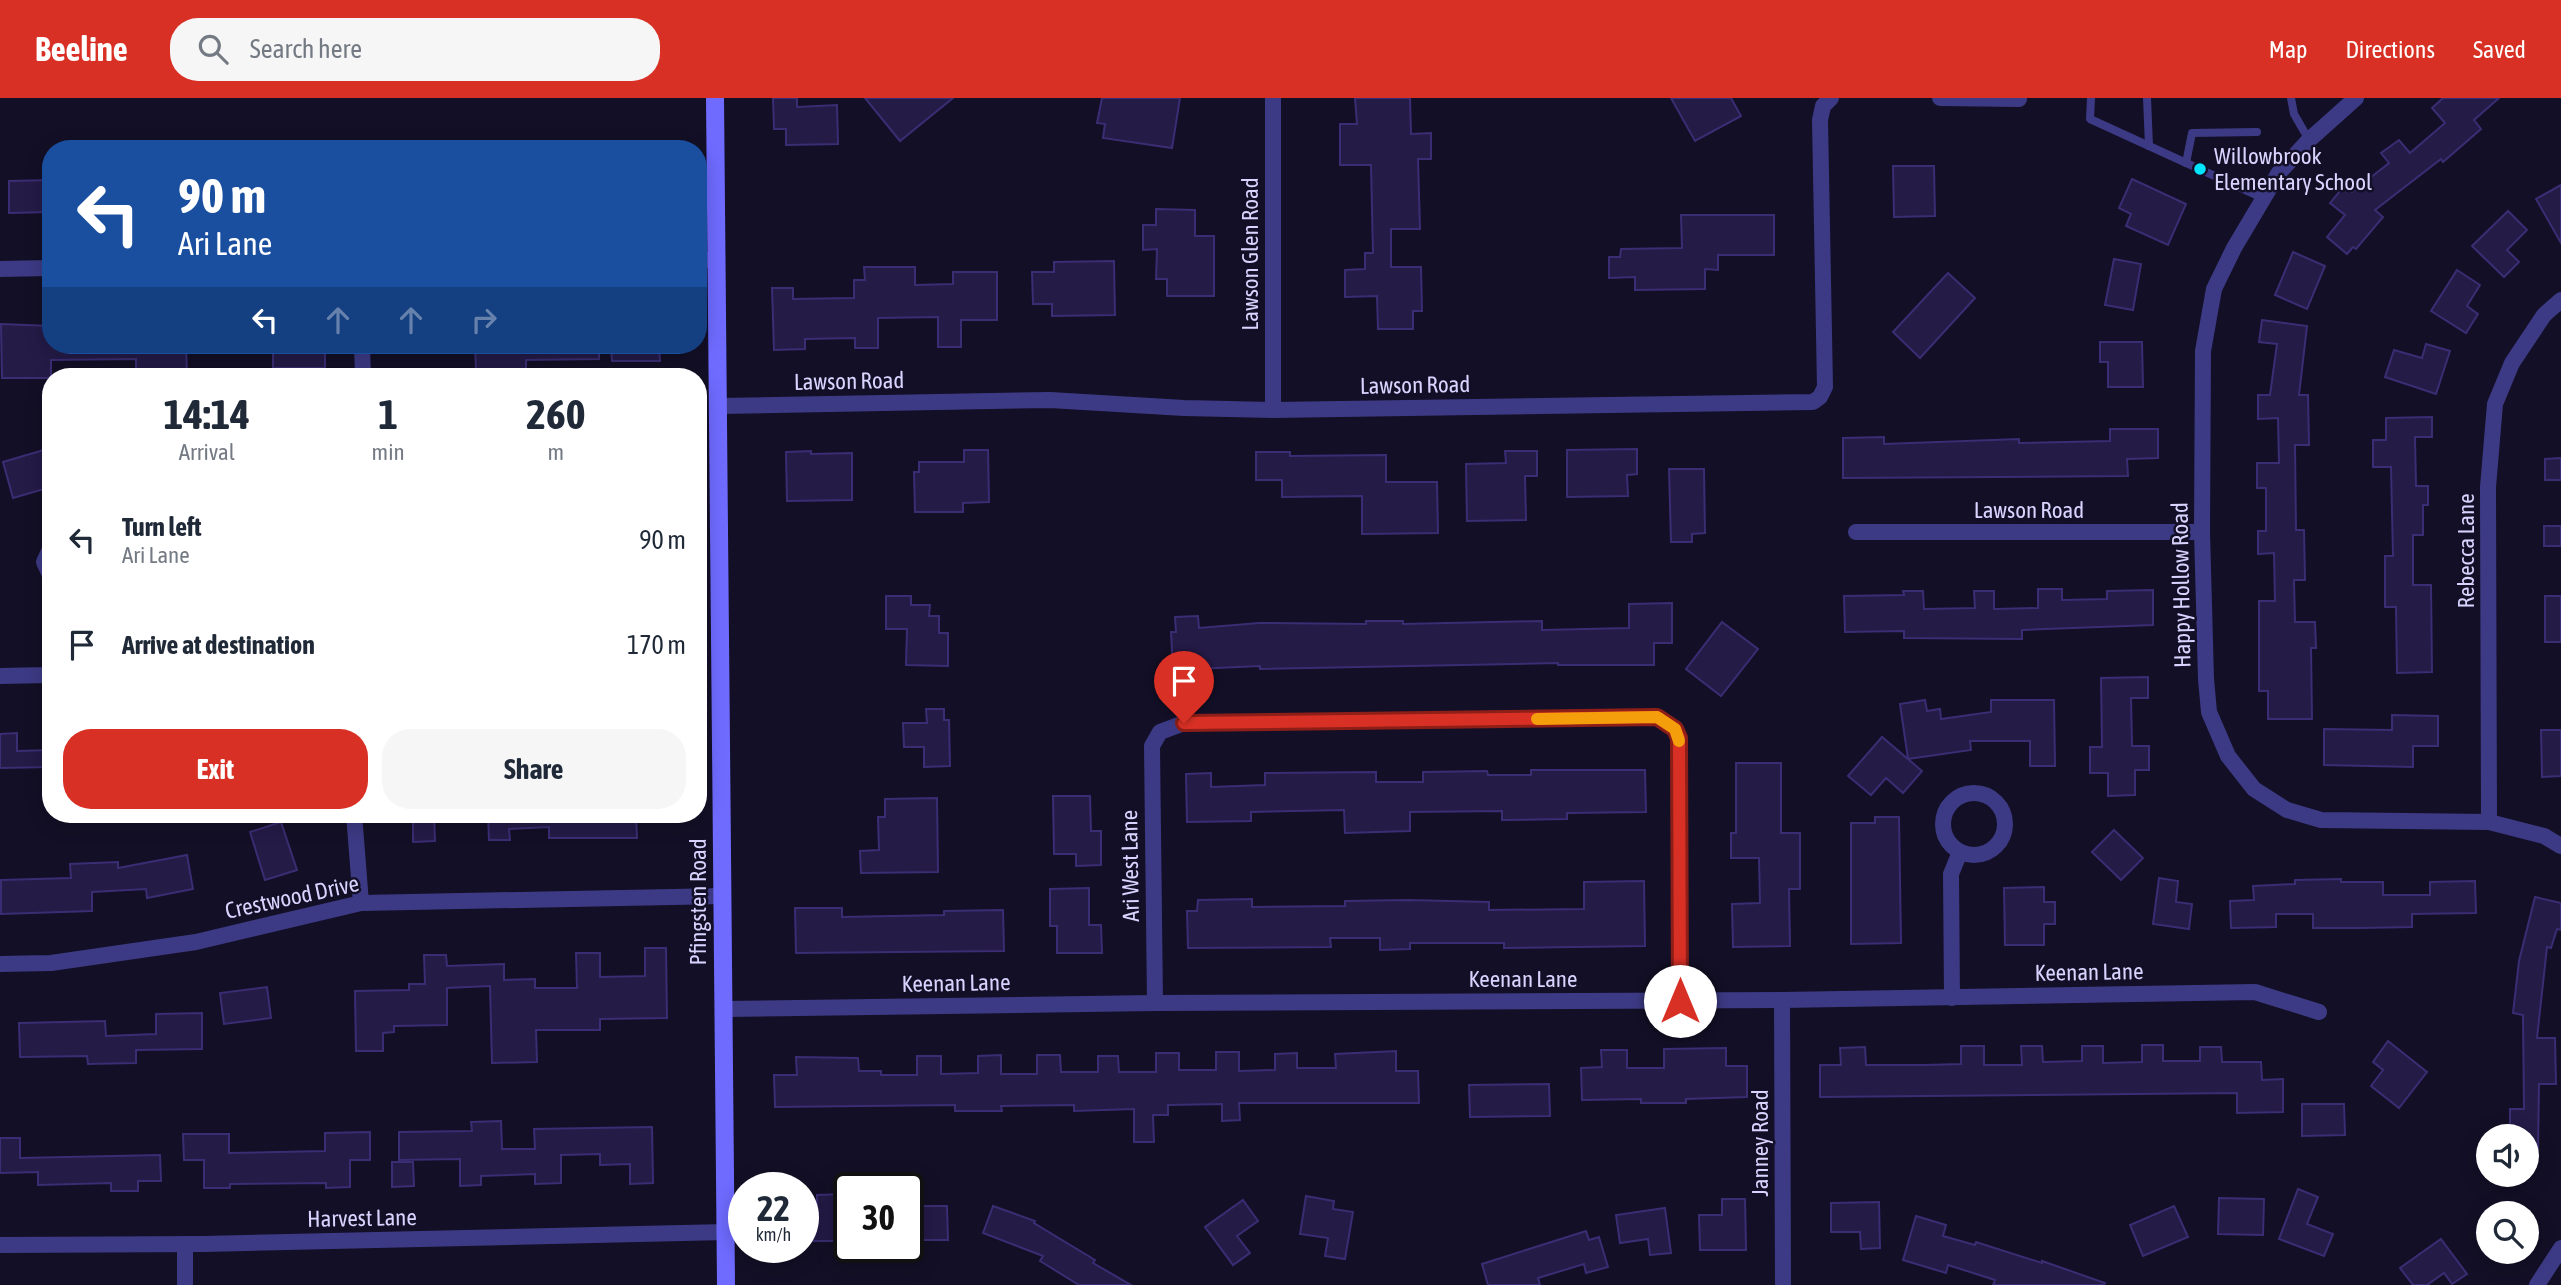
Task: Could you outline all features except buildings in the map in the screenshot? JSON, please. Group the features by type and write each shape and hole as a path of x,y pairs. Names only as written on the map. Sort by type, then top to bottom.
{"main road":[{"name":"Pfingsten Road","path":"715,98 726,1285"}],"street":[{"name":"Lawson Glen Road","path":"1273,98 1273,410"},
{"path":"1940,98 2019,99"},
{"name":"Happy Hollow Road","path":"2356,98 2309,140 2278,174 2234,248 2214,289 2203,351 2202,533 2209,712 2228,756 2254,789 2287,810 2321,820 2489,822 2544,836 2561,846"},
{"name":"Lawson Road","path":"718,406 1050,400 1273,410 1813,402 1820,397 1825,387 1820,120 1827,102"},
{"path":"707,260 717,260"},
{"path":"0,269 42,268"},
{"name":"Rebecca Lane","path":"2489,822 2488,488 2495,404 2512,363 2544,315 2561,300"},
{"name":"Lawson Road","path":"1856,532 2202,533"},
{"path":"0,676 42,675"},
{"name":"Ari West Lane","path":"1154,1003 1152,746 1160,732 1184,723 1657,717 1675,729 1679,738 1680,1001"},
{"path":"355,823 361,903"},
{"path":"1952,998 1951,874 1960,852"},
{"name":"Crestwood Drive","path":"0,964 51,963 195,943 361,903 723,896"},
{"name":"Keenan Lane","path":"724,1009 1154,1003 1782,1000 2255,992 2319,1012"},
{"name":"Janney Road","path":"1782,1000 1783,1285"},
{"name":"Harvest Lane","path":"0,1245 185,1244 726,1232"},
{"path":"185,1244 185,1285"},
{"path":"2537,1285 2561,1248"}],"lane":[{"path":"2091,98 2090,119 2265,199"},
{"path":"2147,98 2149,146"},
{"path":"2291,98 2294,114 2309,140"},
{"path":"2186,163 2192,133 2257,132"}],"slow traffic":[{"path":"1537,719 1657,717 1675,729 1679,741"}],"place":[{"name":"Willowbrook Elementary School","path":"2200,169"}],"route":[{"path":"1184,723 1657,717 1675,729 1679,738 1680,1001"}]}
